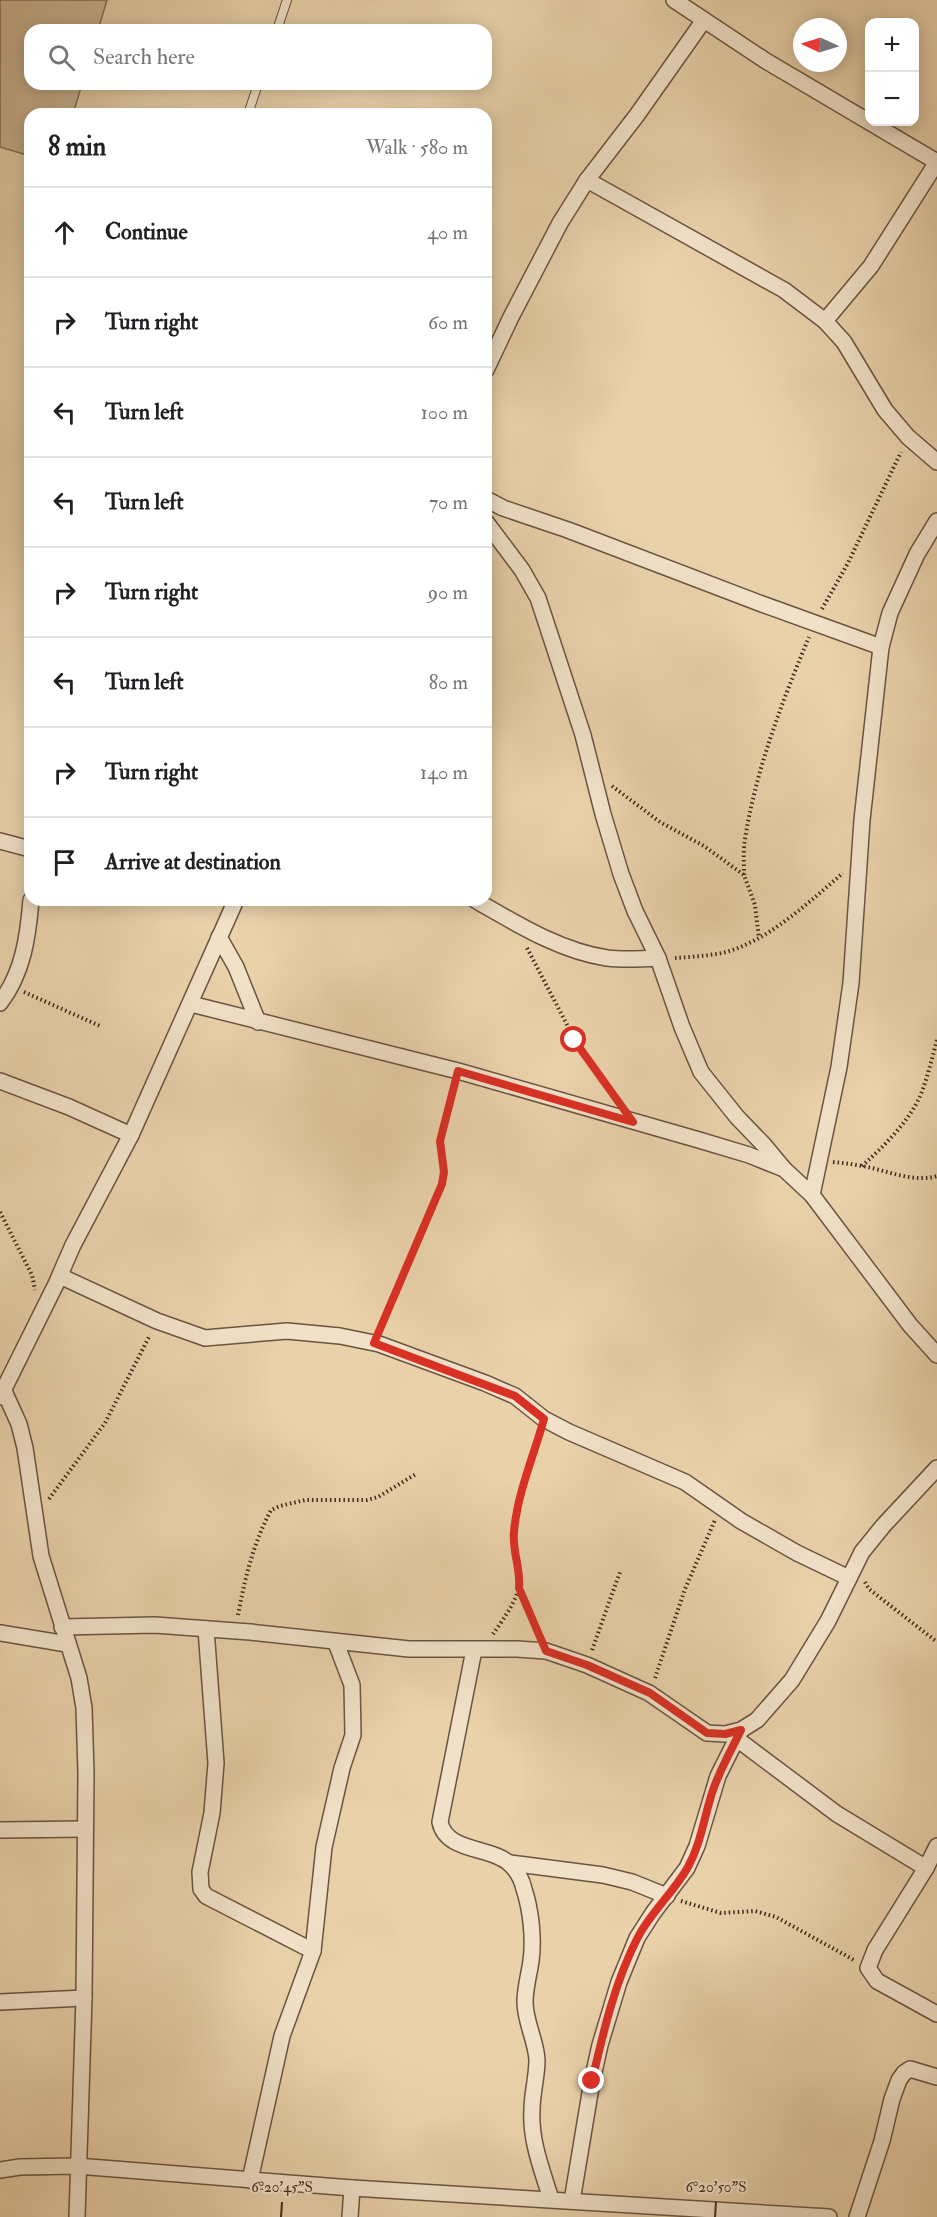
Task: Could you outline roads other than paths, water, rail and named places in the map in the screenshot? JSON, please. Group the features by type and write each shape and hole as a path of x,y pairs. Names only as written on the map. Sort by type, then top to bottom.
{"street":[{"path":"674,0 695,5 704,20 766,61 937,162 872,266 825,321"},
{"path":"492,357 560,224 587,180 637,115 704,20"},
{"path":"587,180 766,280 825,321 844,342 885,410 908,437 937,462"},
{"path":"492,502 645,558 814,624 881,647"},
{"path":"812,1195 840,1067 848,1004 870,732 881,647 890,613 917,555 937,521"},
{"path":"492,530 522,570 538,598 583,735 621,874 635,912 658,958 682,1027 701,1072 737,1117 784,1169 812,1195 910,1324 937,1355"},
{"path":"0,841 24,847"},
{"path":"0,1003 13,986 19,972 30,906"},
{"path":"77,2217 84,1998 84,1708 79,1678 41,1556 25,1448 19,1424 1,1393 60,1276 73,1245 131,1135 233,906"},
{"path":"485,906 518,925 589,954 626,960 658,958"},
{"path":"219,937 236,967 258,1022"},
{"path":"191,1004 458,1071 749,1155 784,1169"},
{"path":"0,1081 69,1107 131,1135"},
{"path":"60,1276 157,1321 205,1338 287,1331 340,1336 374,1343 515,1396 544,1419 613,1453 686,1482 741,1521 797,1553 849,1578"},
{"path":"572,2201 600,2045 619,1982 637,1938 687,1868 697,1846 718,1776 739,1735 763,1714 792,1680 828,1620 862,1552 937,1468"},
{"path":"62,1627 155,1625 410,1649 546,1651 587,1665 650,1693 707,1733 739,1735 837,1814 926,1868"},
{"path":"206,1629 216,1762 212,1814 200,1872 201,1889 206,1896 313,1952"},
{"path":"0,1633 67,1644"},
{"path":"250,2180 282,2036 313,1952 324,1847 342,1768 353,1736 352,1685 336,1643"},
{"path":"478,1650 440,1810 441,1829 447,1836 467,1848 493,1855 510,1863 603,1875 632,1882 668,1896"},
{"path":"0,1830 85,1829"},
{"path":"937,1846 926,1868 875,1950 868,1968 877,1981 937,2014"},
{"path":"510,1863 525,1890 531,1925 532,1958 525,2002 527,2023 537,2059 532,2130 551,2199"},
{"path":"0,2002 84,1998"},
{"path":"857,2217 899,2080 910,2069 937,2077"},
{"path":"0,2170 21,2167 77,2166 352,2188 551,2199 572,2201 605,2210 829,2217"},
{"path":"350,2217 352,2188"}],"lane":[{"path":"279,24 287,0"},
{"path":"250,108 256,90"}]}
